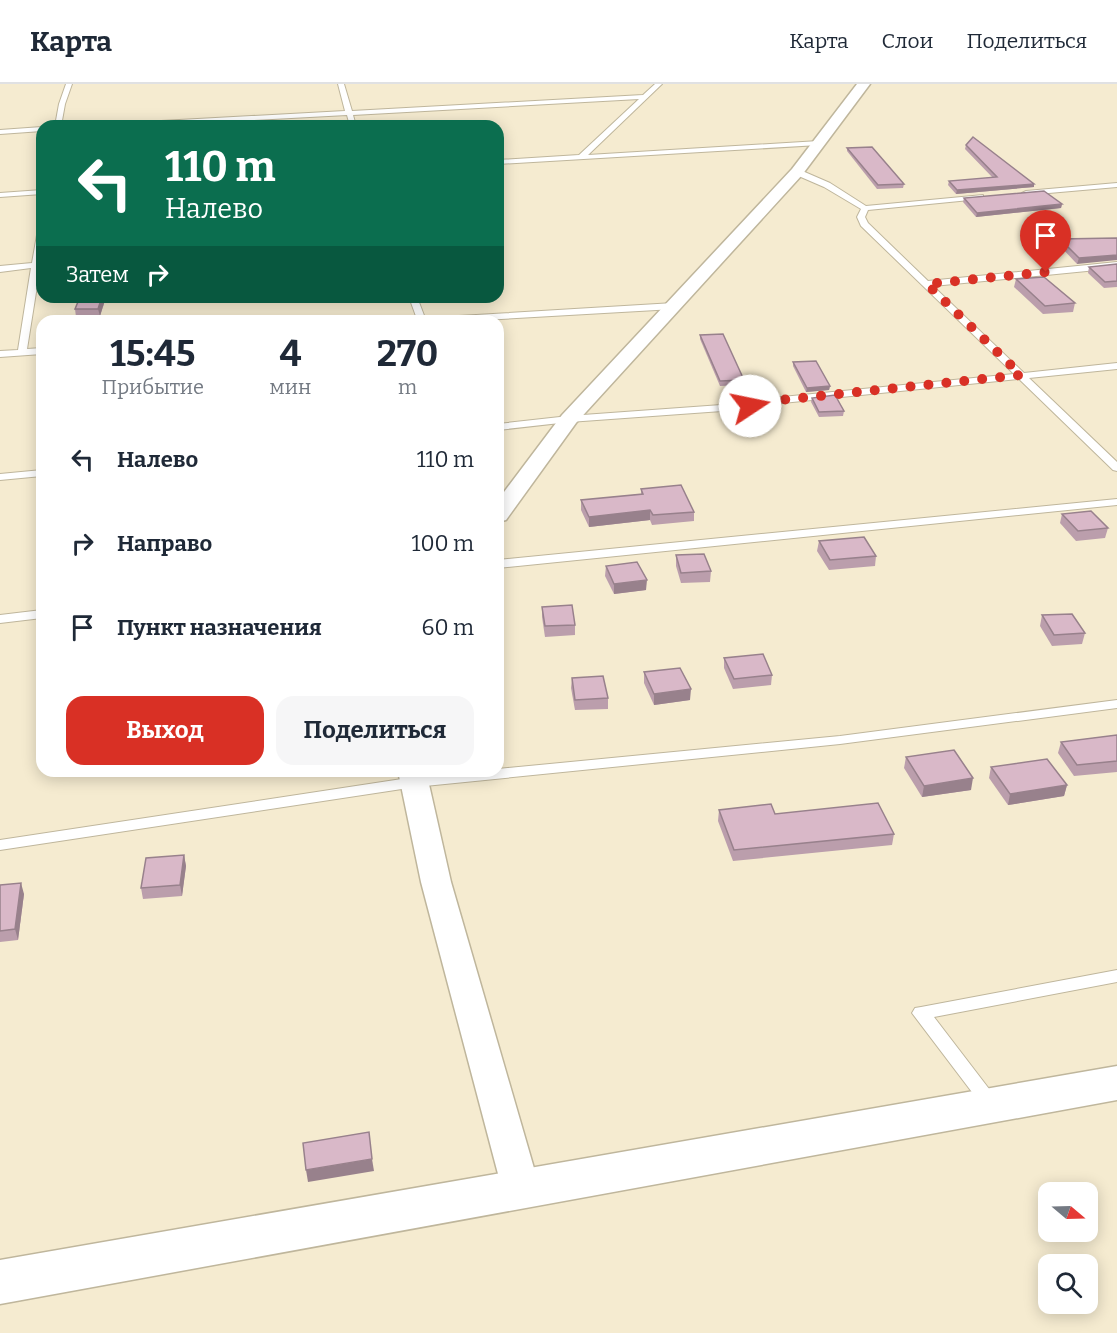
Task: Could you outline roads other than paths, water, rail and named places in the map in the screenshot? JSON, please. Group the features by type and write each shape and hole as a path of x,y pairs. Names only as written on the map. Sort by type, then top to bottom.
{"street":[{"path":"504,507 569,419 797,172 864,84"},
{"path":"414,777 436,882 521,1189"},
{"path":"0,1282 1117,1083"}],"lane":[{"path":"59,120 69,84"},
{"path":"341,84 351,120"},
{"path":"581,157 659,84"},
{"path":"228,120 644,97"},
{"path":"0,132 36,129"},
{"path":"504,162 819,143"},
{"path":"797,172 827,185 865,208 988,196"},
{"path":"1012,194 1117,185"},
{"path":"0,195 36,192"},
{"path":"865,208 861,217 864,224 1117,468"},
{"path":"0,269 36,264"},
{"path":"927,284 1117,265"},
{"path":"22,352 36,280"},
{"path":"504,316 674,306"},
{"path":"0,354 36,351"},
{"path":"504,426 569,419 750,406 762,402 1117,366"},
{"path":"0,477 36,474"},
{"path":"504,563 1117,502"},
{"path":"0,619 36,615"},
{"path":"504,768 840,740 1117,704"},
{"path":"0,845 69,836 408,777"},
{"path":"992,1106 921,1013 1117,976"}]}
